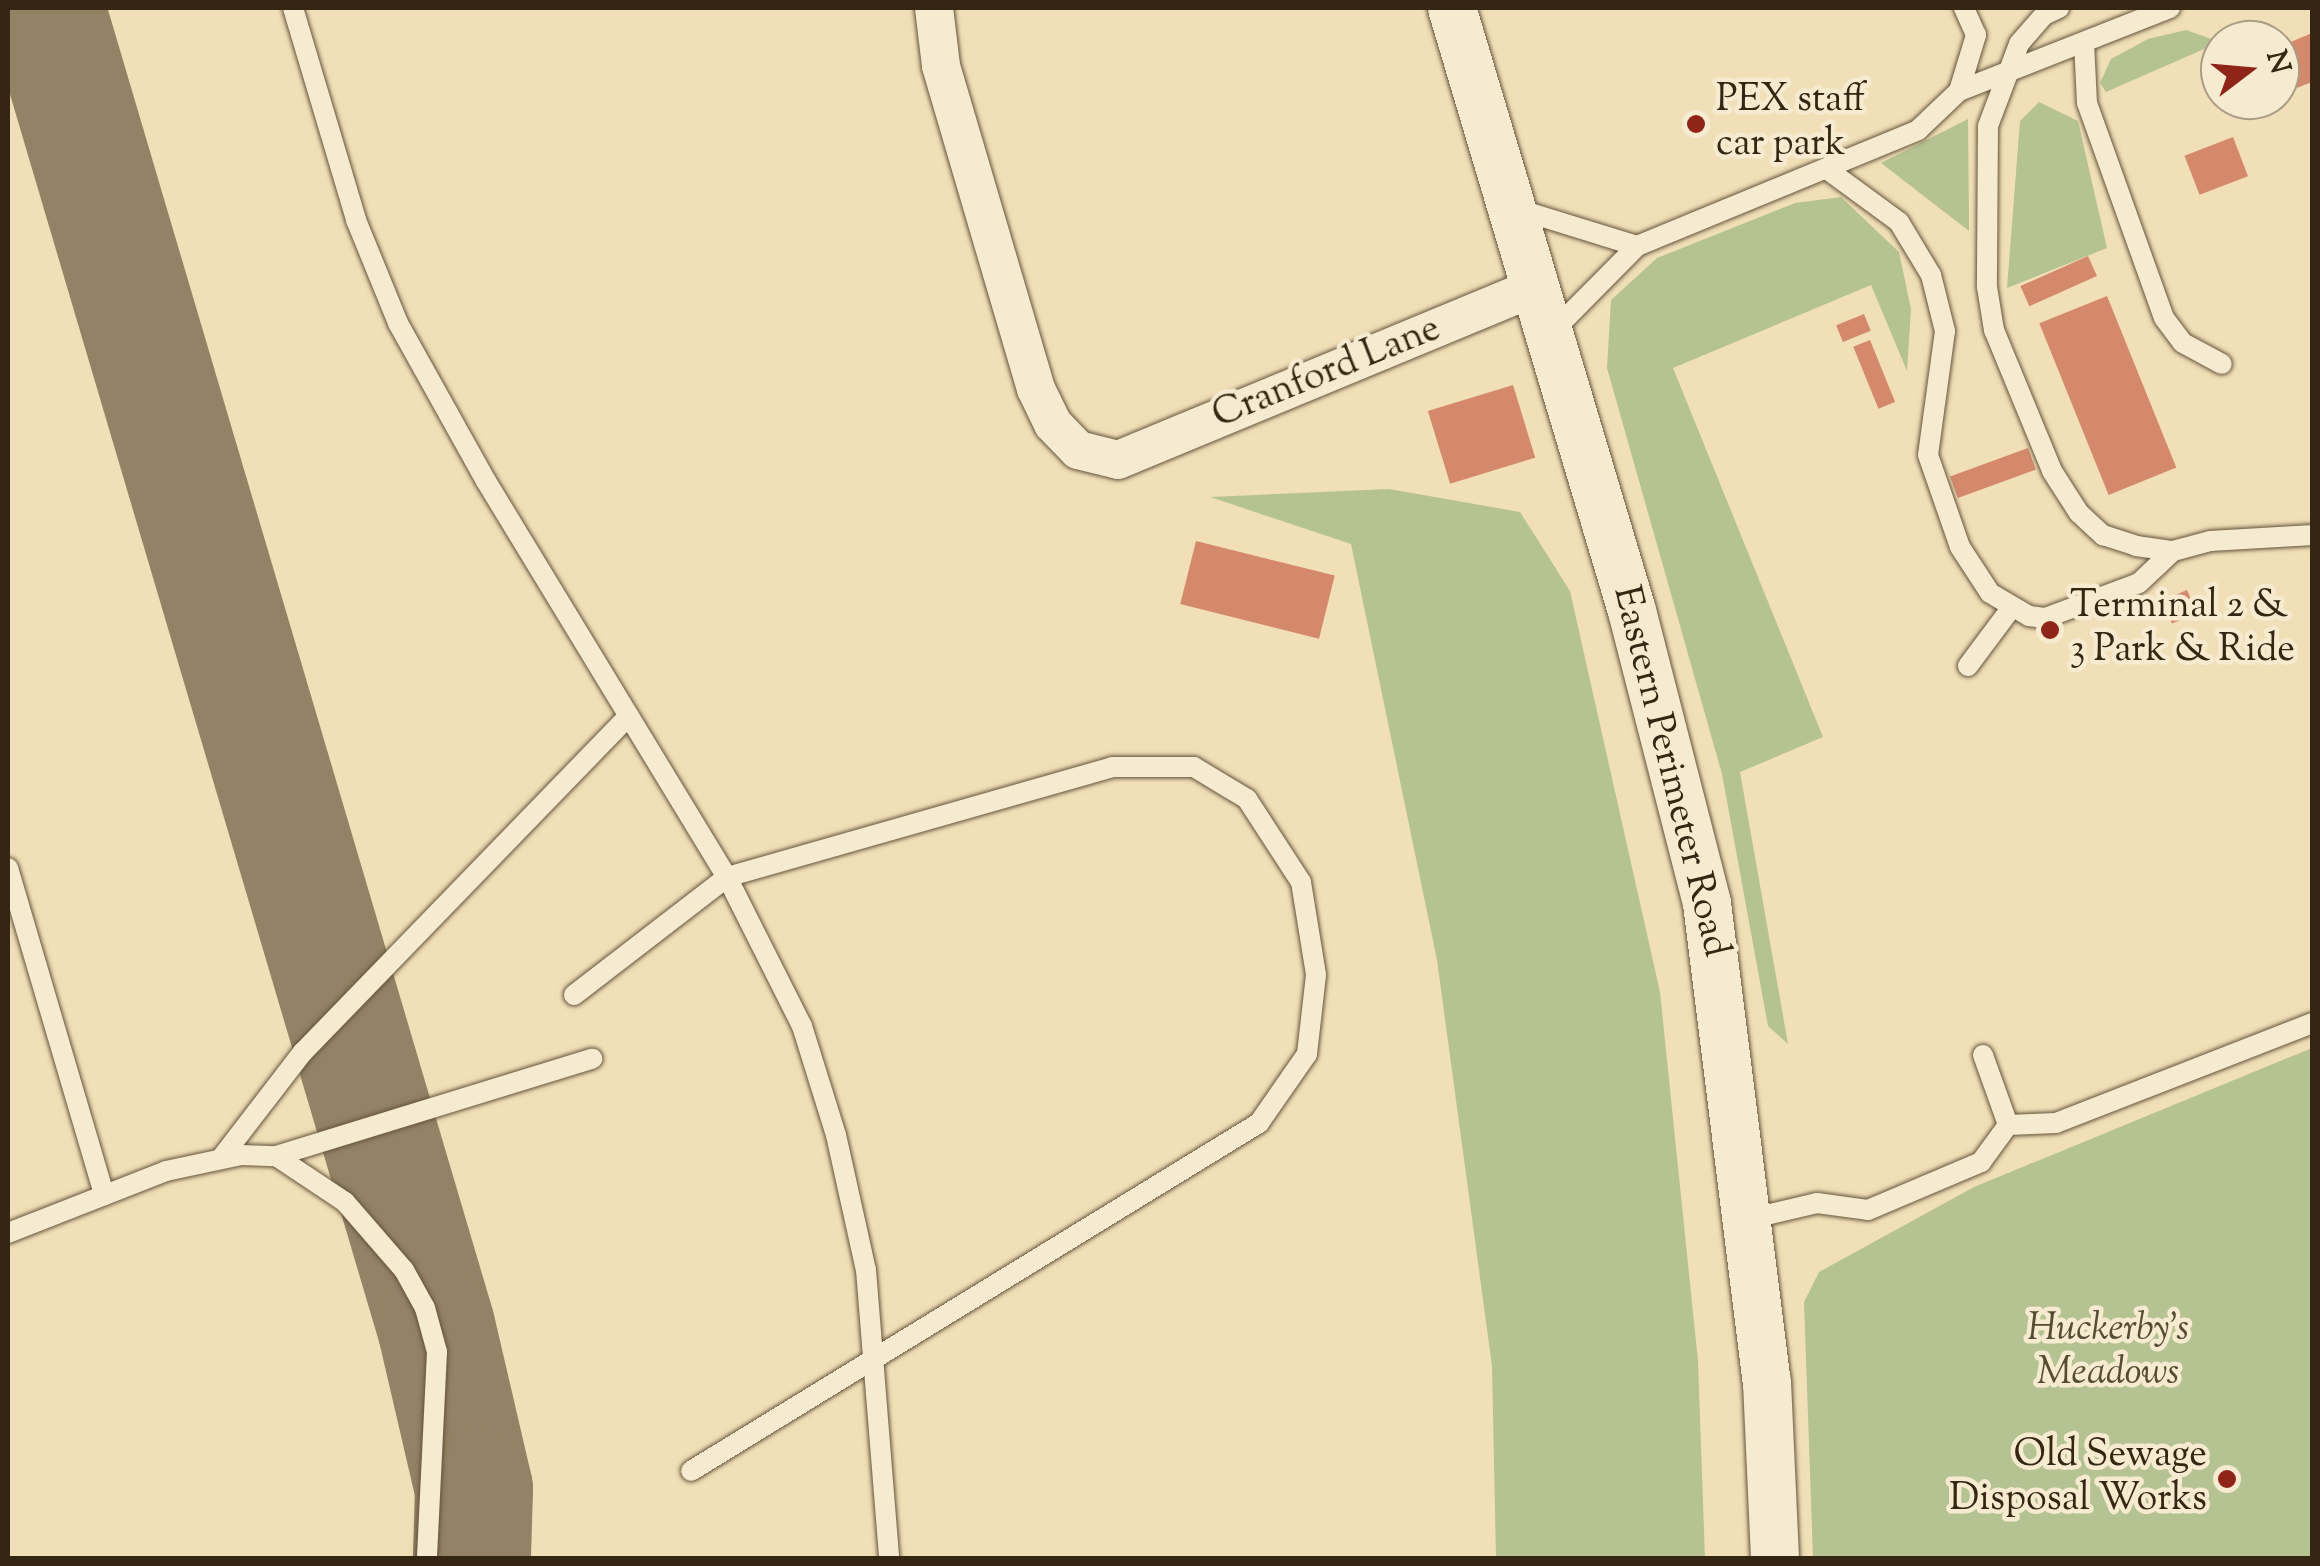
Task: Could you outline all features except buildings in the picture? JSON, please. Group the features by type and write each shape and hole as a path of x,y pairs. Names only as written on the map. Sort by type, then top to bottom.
{"street":[{"name":"Cranford Lane","path":"934,8 941,66 1036,388 1054,424 1078,450 1118,460 1536,286"},
{"name":"Eastern Perimeter Road","path":"1452,8 1632,611 1707,903 1766,1382 1775,1558"}],"lane":[{"path":"293,8 356,220 398,323 773,958 822,1085 854,1208 877,1353 888,1558"},
{"path":"1964,8 1976,35"},
{"path":"1959,91 1976,35 1978,8"},
{"path":"2059,8 2044,15 2019,44 1988,126 1987,287 1994,330 2052,470 2079,513 2103,535 2173,551"},
{"path":"1550,334 1638,246 1918,130 1959,91 2170,8"},
{"path":"2084,42 2087,103 2164,318 2183,343 2222,364"},
{"path":"1828,170 1899,222 1931,276 1945,331 1928,455 1960,546 1990,593 2012,607 2045,618 2139,582 2173,551 2211,541 2312,535"},
{"path":"1513,208 1638,246"},
{"path":"2288,538 2312,556"},
{"path":"1968,666 2012,607"},
{"path":"222,1157 302,1052 629,716"},
{"path":"574,994 727,877 1112,766 1194,767 1247,799 1301,882 1316,976 1307,1054 1259,1123 691,1470"},
{"path":"8,868 104,1196"},
{"path":"2008,1125 2056,1123 2312,1024"},
{"path":"1983,1055 2008,1125"},
{"path":"8,1233 222,1157 276,1156 592,1059"},
{"path":"1748,1219 1817,1203 1868,1210 1981,1162 2008,1125"},
{"path":"276,1156 345,1202 404,1270 426,1308 437,1352 427,1558"}],"green space":[{"path":"2186,30 2200,35 2200,51 2106,92 2100,83 2111,59 2148,39"},
{"path":"2039,102 2078,121 2107,248 2007,288 2020,121"},
{"path":"1968,119 1969,216 1969,231 1881,163"},
{"path":"1841,197 1899,252 1911,309 1907,371 1871,285 1673,368 1823,737 1740,772 1788,1044 1768,1026 1722,774 1607,368 1611,300 1657,258 1795,203"},
{"path":"1389,489 1520,512 1570,591 1660,992 1698,1361 1705,1558 1496,1558 1492,1366 1437,960 1351,544 1210,497"},
{"name":"Huckerby's Meadows","path":"2312,1048 2312,1558 1813,1558 1804,1302 1819,1272 1974,1187"}],"taxiway":[{"path":"46,8 436,1326 474,1489 472,1558"}],"place":[{"name":"PEX staff car park","path":"1696,124"},
{"name":"Terminal 2 & 3 Park & Ride","path":"2050,630"},
{"name":"Old Sewage Disposal Works","path":"2227,1479"}]}
